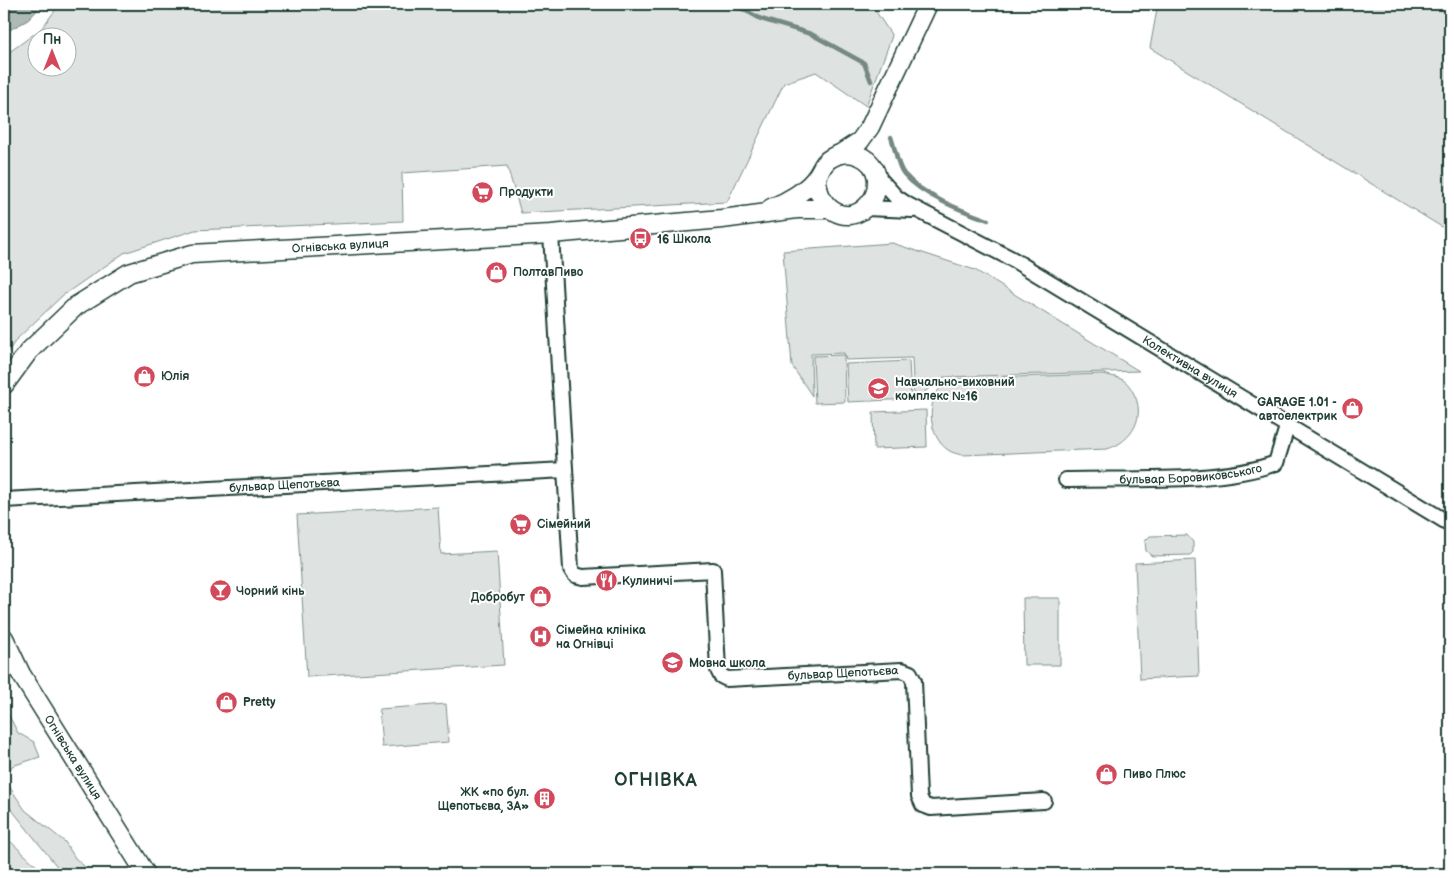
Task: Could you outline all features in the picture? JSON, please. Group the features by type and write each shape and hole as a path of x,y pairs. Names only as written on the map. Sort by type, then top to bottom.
{"street":[{"path":"866,208 874,199 877,188 870,127 928,4"},
{"name":"Огнівська вулиця","path":"722,219 773,208 789,200 817,177 822,166 830,158 860,141 870,127"},
{"path":"840,154 858,155 874,170"},
{"name":"Колективна вулиця","path":"874,170 896,197 1012,259 1450,524"},
{"path":"817,177 817,189 820,198 830,209"},
{"name":"Огнівська вулиця","path":"4,385 29,351 76,306 129,273 192,254 551,234 722,219 797,209 830,209 847,214 866,208"},
{"name":"Колективна вулиця","path":"866,208 898,208 925,213"},
{"name":"бульвар Щепотьєва","path":"551,234 565,470 572,569 575,575 583,577 713,570 718,662 721,676 727,679 902,670 910,673 914,682 919,796 922,805 931,808 1044,802"},
{"name":"бульвар Боровиковського","path":"1066,480 1193,476 1256,470 1276,463 1287,427"},
{"name":"бульвар Щепотьєва","path":"4,500 565,470"},
{"name":"Огнівська вулиця","path":"4,638 21,674 146,874"}],"shaded area":[{"path":"4,4 43,4 28,20 4,33"},
{"path":"60,4 871,4 892,36 866,106 816,72 784,83 727,202 521,213 507,166 402,173 403,221 195,230 124,253 62,296 16,340 4,358 4,56 28,38 28,78 78,78 78,28 42,28"},
{"path":"1150,4 1450,4 1450,232 1150,48 1157,9"},
{"path":"892,243 975,270 1139,371 944,377 914,400 912,358 846,360 844,353 811,354 812,396 792,366 783,251"},
{"path":"844,355 845,402 815,403 813,356"},
{"path":"909,361 911,399 848,402 846,364"},
{"path":"1104,374 1121,379 1127,384 1137,401 1138,410 1138,419 1130,434 1124,441 1107,449 963,455 948,450 933,429 931,410 933,401 943,385 956,379"},
{"path":"926,410 927,447 874,449 873,412"},
{"path":"438,507 441,554 497,551 504,665 307,677 297,515"},
{"path":"1187,535 1193,542 1193,552 1190,555 1152,556 1146,551 1145,541 1150,536"},
{"path":"1195,560 1199,676 1140,679 1135,563"},
{"path":"1023,598 1060,598 1060,665 1024,665"},
{"path":"446,704 449,742 382,747 379,709"},
{"path":"4,706 18,733 34,742 40,757 12,766 5,780 25,810 65,842 75,858 93,874 63,874 4,800"},
{"path":"4,833 8,839 45,874 4,874"}],"waterway":[{"path":"721,4 743,9 761,19 811,34 864,63 871,81"},
{"path":"891,137 900,166 904,174 912,182 943,202 988,220"}],"place":[{"name":"Продукти","path":"483,192"},
{"name":"16 Школа","path":"641,239"},
{"name":"ПолтавПиво","path":"497,272"},
{"name":"Юлія","path":"145,376"},
{"name":"Навчально-виховний комплекс №16","path":"879,389"},
{"name":"GARAGE 1.01 - автоелектрик","path":"1353,409"},
{"name":"Сімейний","path":"521,524"},
{"name":"Кулиничі","path":"606,581"},
{"name":"Чорний кінь","path":"220,591"},
{"name":"Добробут","path":"541,597"},
{"name":"Сімейна клініка на Огнівці","path":"540,637"},
{"name":"Мовна школа","path":"673,663"},
{"name":"Pretty","path":"227,702"},
{"name":"Пиво Плюс","path":"1107,774"},
{"name":"ЖК «по бул. Щепотьєва, 3А»","path":"545,799"}],"district":[{"name":"ОГНІВКА","path":"656,780"}]}
